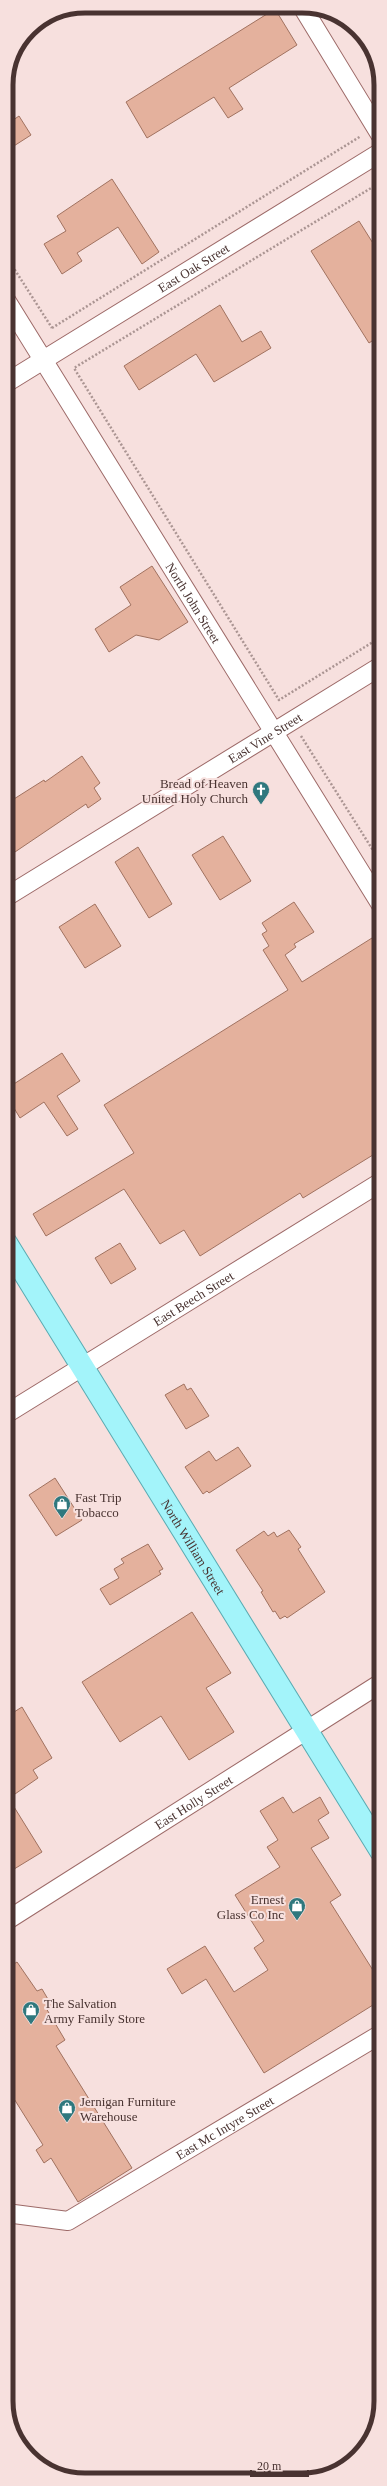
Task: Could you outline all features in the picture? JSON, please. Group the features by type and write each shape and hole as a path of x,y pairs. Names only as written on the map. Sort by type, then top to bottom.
{"main road":[{"name":"North William Street","path":"13,1254 374,1840"}],"street":[{"path":"306,13 374,125"},
{"name":"East Oak Street","path":"13,379 374,156"},
{"name":"North John Street","path":"13,311 374,894"},
{"name":"East Vine Street","path":"13,894 274,734 374,670"},
{"name":"East Beech Street","path":"13,1410 374,1186"},
{"name":"East Holly Street","path":"13,1917 306,1729 374,1687"},
{"name":"East Mc Intyre Street","path":"13,2214 68,2221 374,2038"}],"path":[{"path":"52,328 362,136"},
{"path":"374,186 74,368 279,700 374,641"},
{"path":"13,267 54,332"},
{"path":"301,736 374,852"}],"building":[{"path":"269,13 277,13 297,45 229,88 243,109 228,118 214,97 147,138 126,102"},
{"path":"19,116 31,135 13,147 13,120"},
{"path":"112,179 159,252 142,264 118,227 77,253 82,261 62,274 44,244 66,231 57,216"},
{"path":"359,221 374,245 374,340 369,343 311,251"},
{"path":"220,305 242,342 261,331 271,348 214,382 196,354 139,390 124,366"},
{"path":"152,566 188,622 159,640 136,635 109,652 95,629 131,605 120,587"},
{"path":"82,756 100,783 94,788 101,799 88,808 86,804 13,853 13,800 44,780 45,782"},
{"path":"223,836 251,881 220,900 192,855"},
{"path":"138,847 172,904 149,918 115,862"},
{"path":"294,902 314,932 294,944 296,947 285,955 302,982 372,938 374,941 374,1154 303,1198 300,1193 200,1256 184,1230 160,1244 124,1189 46,1236 33,1214 134,1153 104,1105 288,990 263,950 269,946 262,934 267,931 262,923"},
{"path":"95,904 121,946 85,968 59,927"},
{"path":"62,1053 80,1081 57,1096 78,1129 67,1136 44,1102 20,1118 13,1106 13,1084"},
{"path":"120,1243 136,1269 111,1284 95,1258"},
{"path":"184,1384 187,1390 191,1388 209,1416 186,1429 165,1395"},
{"path":"238,1447 251,1466 209,1493 207,1491 203,1494 185,1467 209,1451 216,1461"},
{"path":"55,1478 82,1520 56,1536 29,1495"},
{"path":"289,1530 301,1547 298,1549 325,1592 287,1618 285,1616 280,1619 275,1611 273,1612 261,1592 263,1591 236,1550 264,1531 268,1536 274,1532 277,1537"},
{"path":"148,1544 163,1569 159,1571 161,1574 110,1605 100,1589 119,1578 114,1569 124,1563 121,1559"},
{"path":"192,1612 231,1673 206,1688 234,1732 189,1760 161,1716 120,1742 82,1682"},
{"path":"22,1707 52,1758 33,1770 38,1778 15,1794 13,1791 13,1713"},
{"name":"Ernest Glass Co Inc","path":"283,1797 293,1813 320,1797 329,1813 318,1820 329,1838 311,1848 341,1895 330,1902 374,1972 374,2004 264,2073 206,1979 182,1994 167,1969 205,1946 234,1992 268,1970 254,1948 264,1941 235,1895 280,1867 267,1847 278,1840 260,1811"},
{"path":"13,1805 42,1852 13,1870"},
{"name":"Jernigan Furniture Warehouse","path":"17,1962 37,1991 42,1989 52,2006 46,2008 65,2040 56,2046 132,2168 78,2202 51,2158 44,2163 36,2150 43,2145 13,2097 13,1965"}],"place":[{"name":"Bread of Heaven United Holy Church","path":"261,805"},
{"name":"Fast Trip Tobacco","path":"62,1519"},
{"name":"Ernest Glass Co Inc","path":"297,1921"},
{"name":"The Salvation Army Family Store","path":"31,2025"},
{"name":"Jernigan Furniture Warehouse","path":"67,2123"}]}
